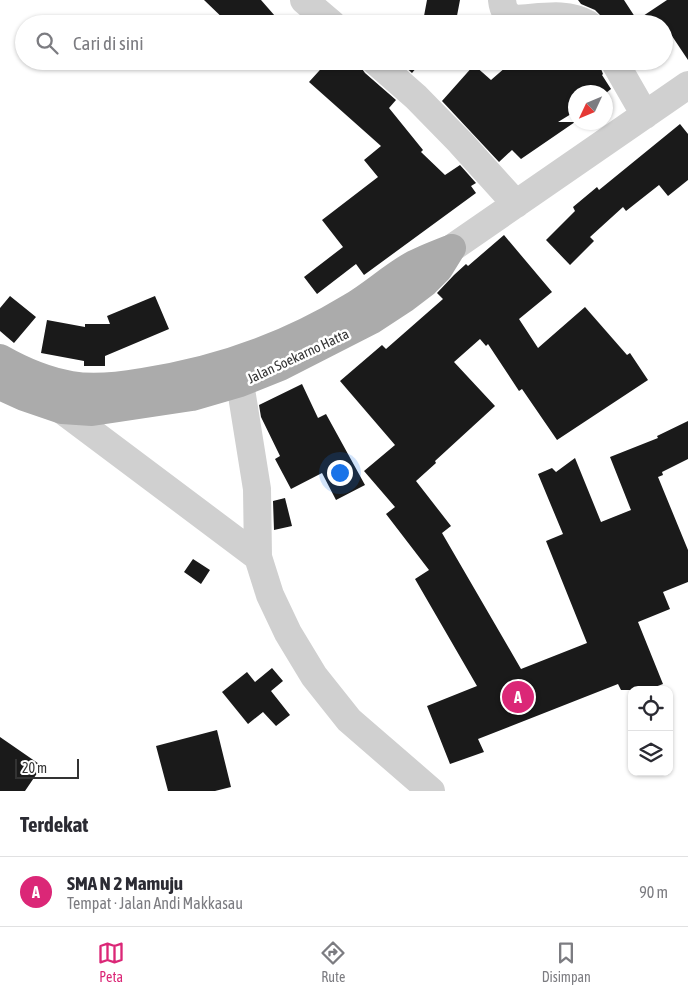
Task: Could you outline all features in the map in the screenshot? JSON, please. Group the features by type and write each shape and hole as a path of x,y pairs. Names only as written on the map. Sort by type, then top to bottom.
{"main road":[{"name":"Jalan Soekarno Hatta","path":"0,358 43,377 70,385 92,387 128,384 201,372 241,371 280,367 340,338 404,299 440,269 452,248"},
{"name":"Jalan Soekarno Hatta","path":"0,386 24,397 62,410 92,412 192,397 241,371"}],"street":[{"path":"304,0 322,15"},
{"path":"502,0 504,12 507,15"},
{"path":"385,70 416,97 460,142 516,204"},
{"path":"619,70 645,115"},
{"name":"Jalan Soekarno Hatta","path":"452,248 688,85"},
{"path":"241,371 257,488 258,556 270,595 288,634 314,676 349,720 431,791"},
{"path":"62,410 258,556"}],"building":[{"path":"204,0 261,0 274,15 220,15"},
{"path":"427,0 460,0 457,15 424,15"},
{"path":"578,0 624,0 634,15 600,15 595,10 581,4"},
{"path":"667,0 688,0 688,60 673,38 673,15 644,15"},
{"path":"320,70 363,70 396,100 389,108 423,150 421,152 445,175 460,165 476,183 471,186 476,193 364,275 356,264 317,294 304,277 343,247 322,220 378,177 364,160 381,146 309,82"},
{"path":"470,70 480,70 491,80 503,70 601,70 602,75 608,85 568,85 568,116 558,122 568,122 568,127 521,159 512,150 499,162 442,101"},
{"path":"680,124 688,134 688,180 668,196 659,185 626,211 623,207 590,237 594,241 570,265 546,240 575,211 573,207 597,187 599,190"},
{"path":"504,235 552,292 519,319 538,348 585,307 627,355 630,353 648,380 557,440 522,389 519,391 488,344 486,346 480,339 454,362 495,406 416,481 451,526 442,533 521,669 587,643 546,541 563,534 538,474 552,468 556,472 575,458 601,522 631,510 610,457 658,438 657,436 688,421 688,459 662,472 663,475 658,477 688,550 688,582 663,592 670,609 638,622 663,684 658,686 628,686 628,690 621,690 618,684 478,739 484,752 450,764 427,706 477,686 415,579 429,570 386,514 395,507 364,471 395,445 340,381 382,345 386,349 443,299 437,293 466,264 468,266"},
{"path":"10,296 36,317 14,343 0,331 0,308"},
{"path":"155,296 169,329 105,356 105,366 84,366 84,361 41,353 47,320 85,327 85,324 110,324 107,316"},
{"path":"302,384 318,418 326,414 365,485 336,500 322,473 291,489 275,459 280,456 261,417 259,405"},
{"path":"285,498 292,526 274,530 273,501"},
{"path":"193,559 210,570 201,584 184,572"},
{"path":"272,668 283,681 271,691 290,715 276,726 263,712 248,724 222,692 247,672 255,682"},
{"path":"217,730 231,787 215,791 168,791 156,746"},
{"path":"0,737 42,766 25,791 0,791"}],"place":[{"name":"SMA N 2 Mamuju","path":"518,697"}]}
